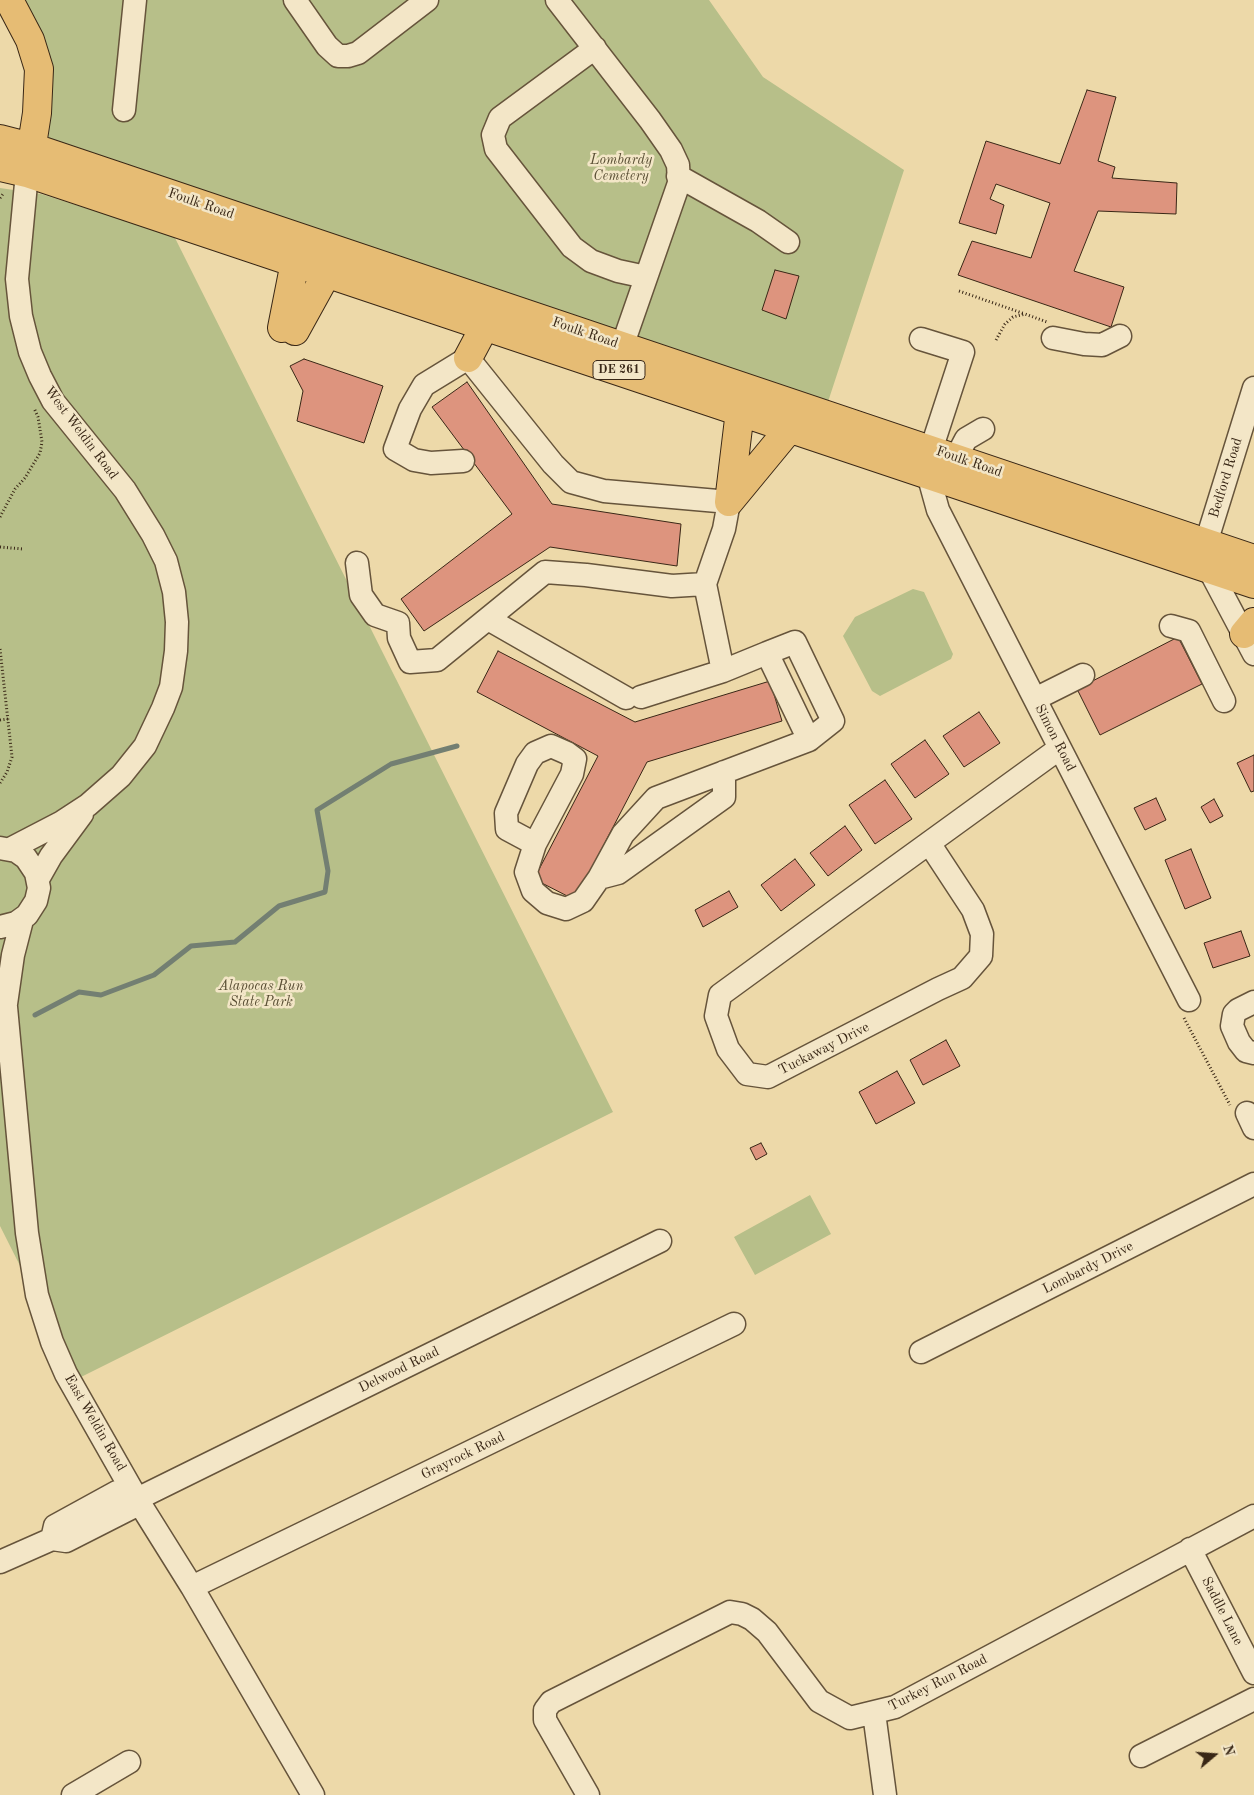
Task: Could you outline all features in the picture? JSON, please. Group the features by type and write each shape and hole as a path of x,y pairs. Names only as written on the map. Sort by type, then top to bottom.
{"main road":[{"name":"West Weldin Road","path":"9,0 30,40 39,69 38,104 29,160"},
{"name":"Foulk Road","path":"0,139 29,160 295,262 485,326 618,357 740,411 790,428 930,462 956,458 1208,556 1254,584"},
{"name":"Foulk Road","path":"0,167 29,160 1208,556 1254,559"},
{"path":"295,262 288,330 327,273"},
{"path":"468,358 485,326"},
{"path":"729,502 740,411"},
{"path":"729,502 790,428"}],"street":[{"path":"124,110 135,0"},
{"path":"295,0 327,46 338,56 348,56 358,53 427,0"},
{"path":"557,0 671,150 678,166 678,183 618,357"},
{"path":"595,48 500,118 493,135 496,149 572,246 591,261 618,271 646,277"},
{"name":"West Weldin Road","path":"5,848 62,822 88,805 121,776 145,746 154,729 171,687 176,651 177,622 174,592 168,569 153,535 125,490 54,400 40,376 30,352 21,316 17,279 29,160"},
{"path":"678,176 758,221 788,242"},
{"path":"1053,338 1084,344 1102,345 1120,336"},
{"path":"921,339 963,352 930,462"},
{"path":"463,460 431,463 414,460 395,449 410,408 424,385 468,358 553,464 571,482 604,491 729,502 724,529 705,584 723,671"},
{"name":"Bedford Road","path":"1208,556 1254,388"},
{"path":"956,458 966,439 983,429"},
{"name":"Simon Road","path":"930,462 938,510 1060,748 1185,1006"},
{"path":"1208,556 1251,636"},
{"path":"357,563 361,595 375,615 398,622 399,638 410,662 437,660 546,572 672,586 705,584"},
{"path":"488,619 633,698 723,671 795,642 833,721 809,740 656,798 623,834 599,878 582,901 566,909 547,903 533,891 526,872 535,844"},
{"path":"1171,626 1190,631 1224,701"},
{"path":"767,653 809,740"},
{"path":"1035,699 1083,675"},
{"name":"Tuckaway Drive","path":"929,843 973,910 982,934 981,956 962,978 768,1077 746,1074 728,1049 716,1016 720,995 929,843 1060,748"},
{"path":"599,878 618,873 724,797 724,772"},
{"name":"West Weldin Road","path":"38,879 51,856 88,805"},
{"path":"0,927 22,920 36,901 38,888 38,879 26,858 5,848"},
{"name":"East Weldin Road","path":"22,920 3,997 27,1232 38,1301 52,1342 66,1374 137,1499 192,1586 313,1795"},
{"path":"1252,1003 1234,1014 1232,1026 1239,1042 1246,1051 1254,1053"},
{"name":"Lombardy Drive","path":"921,1352 1254,1184"},
{"name":"Delwood Road","path":"0,1562 52,1539 66,1541 131,1508 137,1499 660,1241"},
{"name":"Grayrock Road","path":"192,1586 734,1324"},
{"name":"Turkey Run Road","path":"588,1795 545,1720 545,1710 551,1702 730,1612 742,1614 752,1619 767,1632 819,1701 850,1718 895,1707 1254,1516"},
{"name":"Saddle Lane","path":"1190,1549 1254,1673"},
{"path":"1141,1756 1254,1700"},
{"path":"874,1713 885,1795"},
{"path":"73,1795 130,1762"}],"path":[{"path":"0,198 3,194"},
{"path":"959,291 1025,314"},
{"path":"0,517 15,489 25,478 40,453 42,442 38,416 32,405"},
{"path":"0,548 23,548"},
{"path":"0,649 12,757 7,772 0,783"},
{"path":"0,720 8,719"},
{"path":"1185,1006 1236,1116 1250,1120"}],"green space":[{"name":"Lombardy Cemetery","path":"9,0 709,0 763,77 904,170 824,414 31,147 37,113"},
{"name":"Alapocas Run State Park","path":"0,188 41,194 174,236 613,1112 77,1379 0,1226"},
{"path":"913,589 924,592 953,654 951,659 880,696 872,691 843,636 855,617"},
{"path":"810,1195 831,1234 755,1275 734,1237"}],"building":[{"path":"1087,90 1116,97 1098,161 1115,167 1112,178 1177,183 1176,214 1098,211 1074,271 1124,287 1111,327 958,275 972,241 1031,258 1050,203 996,184 990,199 1004,205 996,234 959,223 986,141 1060,164"},
{"path":"775,270 799,276 786,319 762,310"},
{"path":"304,359 383,386 364,443 297,421 303,391 290,366"},
{"path":"467,382 552,504 681,524 677,566 550,547 424,631 401,599 512,514 432,407"},
{"path":"1178,637 1202,684 1100,735 1077,689"},
{"path":"498,651 635,722 770,681 782,721 647,762 575,900 534,879 598,756 477,692"},
{"path":"979,712 1000,743 964,767 943,736"},
{"path":"925,740 949,774 915,798 891,764"},
{"path":"1254,755 1254,791 1251,792 1237,763"},
{"path":"885,780 912,819 875,844 849,805"},
{"path":"1156,798 1166,820 1145,830 1134,808"},
{"path":"1214,799 1223,816 1210,823 1201,807"},
{"path":"845,826 862,850 828,876 810,853"},
{"path":"1191,849 1211,898 1185,909 1165,860"},
{"path":"795,859 815,885 781,911 761,885"},
{"path":"729,891 738,907 703,927 695,910"},
{"path":"1241,931 1250,956 1213,968 1204,943"},
{"path":"946,1040 960,1066 923,1085 910,1060"},
{"path":"897,1071 915,1103 876,1124 859,1092"},
{"path":"761,1143 767,1154 756,1160 750,1148"}],"waterway":[{"path":"35,1015 79,992 101,995 154,975 191,946 235,942 279,906 325,892 328,871 317,810 391,764 457,746"}]}
